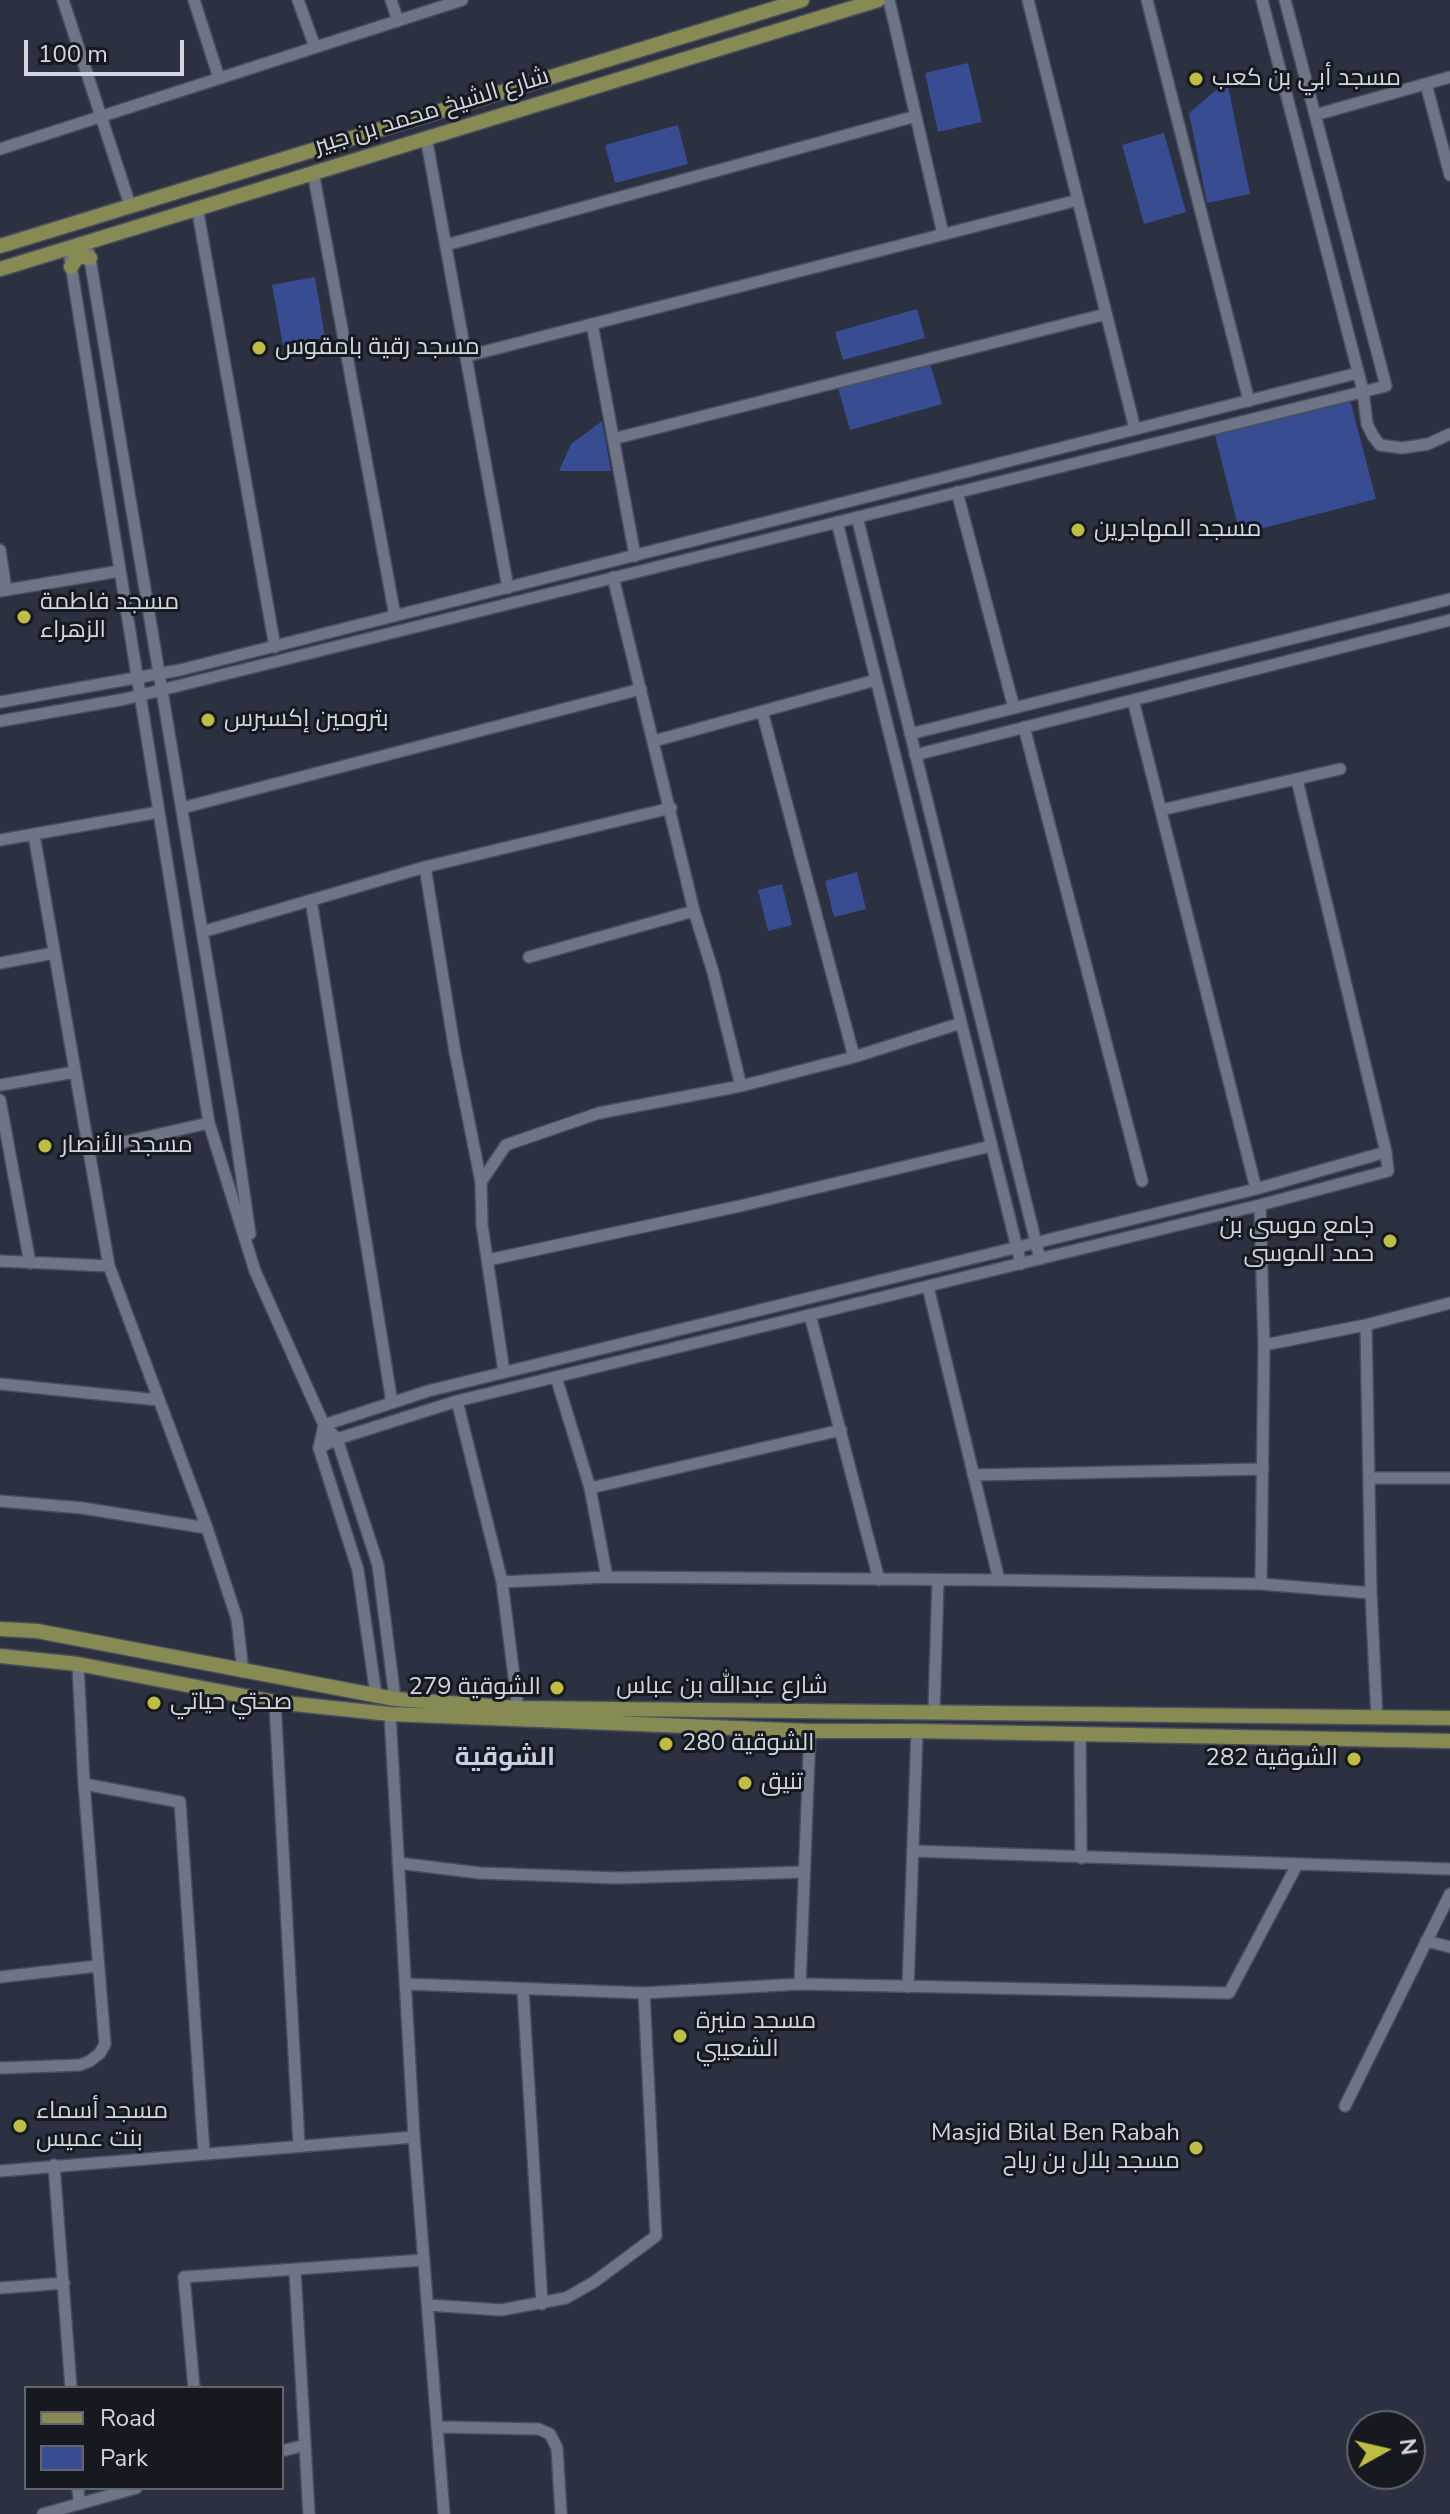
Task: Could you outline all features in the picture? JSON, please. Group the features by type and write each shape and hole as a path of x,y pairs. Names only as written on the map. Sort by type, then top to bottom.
{"main road":[{"name":"شارع الشيخ محمد بن جبير","path":"0,246 802,0"},
{"name":"شارع الشيخ محمد بن جبير","path":"0,269 878,0"},
{"path":"637,50 642,71"},
{"path":"71,267 78,256 90,258"},
{"name":"شارع عبدالله بن عباس","path":"0,1629 37,1631 395,1699 518,1708 1450,1718"},
{"name":"شارع عبدالله بن عباس","path":"0,1656 78,1664 275,1702 390,1714 810,1731 1450,1741"}],"street":[{"path":"63,0 130,205"},
{"path":"194,0 219,78"},
{"path":"298,0 315,47"},
{"path":"391,0 398,21"},
{"path":"0,149 462,0"},
{"path":"889,0 943,234"},
{"path":"1028,0 1135,429"},
{"path":"1147,0 1249,401"},
{"path":"1262,0 1363,391 1367,424 1380,445 1402,448 1450,434"},
{"path":"0,721 140,695 1386,386 1285,0"},
{"path":"1315,115 1450,77"},
{"path":"1426,84 1450,175"},
{"path":"446,245 916,116"},
{"path":"426,137 508,588"},
{"path":"313,172 395,616"},
{"path":"467,356 1078,200"},
{"path":"197,207 275,647"},
{"path":"87,241 182,808 255,1271"},
{"path":"68,247 209,1123 255,1271 324,1425 337,1439 378,1565 395,1699"},
{"path":"613,439 1106,314"},
{"path":"592,324 635,556"},
{"path":"0,702 160,674 275,647 1358,373"},
{"path":"957,492 1014,708"},
{"path":"857,517 1040,1259"},
{"path":"837,522 1021,1264"},
{"path":"0,550 3,590 120,571"},
{"path":"613,577 694,911 713,972 741,1086"},
{"path":"910,734 1450,599"},
{"path":"915,755 1450,620"},
{"path":"654,741 876,680"},
{"path":"182,808 641,689"},
{"path":"1133,700 1256,1189"},
{"path":"762,711 854,1057"},
{"path":"1024,727 1142,1181"},
{"path":"1161,810 1340,769"},
{"path":"319,1448 337,1439 457,1401 1388,1171 1297,780"},
{"path":"202,932 425,867 671,808"},
{"path":"0,840 159,812"},
{"path":"34,835 109,1266 207,1528 237,1619 243,1672"},
{"path":"425,867 455,1052 481,1182 482,1225 504,1372"},
{"path":"311,900 392,1403"},
{"path":"529,957 694,911"},
{"path":"0,963 54,953"},
{"path":"481,1182 506,1145 599,1113 741,1086 854,1057 961,1023"},
{"path":"0,1085 75,1072"},
{"path":"0,1100 30,1263"},
{"path":"89,1150 209,1123"},
{"path":"488,1260 740,1206 991,1146"},
{"path":"324,1425 428,1391 1256,1189 1386,1152"},
{"path":"1260,1205 1264,1345 1261,1584"},
{"path":"0,1261 109,1266"},
{"path":"928,1287 999,1580"},
{"path":"1264,1345 1366,1325 1450,1303"},
{"path":"810,1315 879,1580"},
{"path":"1366,1325 1371,1593 1377,1719"},
{"path":"556,1377 590,1488 607,1577"},
{"path":"0,1384 159,1400"},
{"path":"457,1401 502,1582 518,1708"},
{"path":"324,1425 319,1448 358,1570 376,1695"},
{"path":"590,1488 841,1430"},
{"path":"973,1475 1263,1469"},
{"path":"1370,1478 1450,1478"},
{"path":"0,1501 82,1508 207,1528"},
{"path":"502,1582 607,1577 999,1580 1261,1584 1371,1593"},
{"path":"934,1711 938,1580"},
{"path":"0,2068 80,2065 100,2053 105,2044 84,1784 78,1664"},
{"path":"275,1702 299,2145"},
{"path":"390,1714 414,2137 444,2514"},
{"path":"800,1984 810,1731"},
{"path":"908,1987 917,1731"},
{"path":"1080,1734 1081,1858"},
{"path":"84,1784 180,1802 204,2153"},
{"path":"913,1851 1450,1869"},
{"path":"398,1863 480,1873 618,1878 803,1872"},
{"path":"405,1984 644,1993 800,1984 1229,1993 1297,1865"},
{"path":"1345,2106 1450,1894"},
{"path":"1426,1941 1450,1947"},
{"path":"0,1977 97,1966"},
{"path":"523,1990 542,2304"},
{"path":"428,2305 501,2310 566,2298 594,2282 656,2236 644,1993"},
{"path":"0,2171 414,2137"},
{"path":"54,2165 71,2386"},
{"path":"194,2386 184,2277 423,2260"},
{"path":"295,2271 309,2514"},
{"path":"0,2288 64,2283"},
{"path":"439,2427 539,2429 550,2434 557,2448 561,2514"},
{"path":"284,2450 305,2445"},
{"path":"78,2490 79,2502"},
{"path":"43,2514 128,2490"}],"green space":[{"path":"968,63 982,122 938,132 925,73"},
{"path":"1227,81 1250,194 1207,203 1189,113"},
{"path":"678,125 688,164 615,183 605,145"},
{"path":"1164,133 1186,212 1144,224 1122,145"},
{"path":"315,277 325,338 283,345 272,285"},
{"path":"917,309 925,338 843,360 835,332"},
{"path":"930,363 942,404 850,430 838,388"},
{"path":"1350,400 1376,499 1240,534 1215,435"},
{"path":"602,421 611,471 559,471 571,444"},
{"path":"857,872 866,909 834,917 825,881"},
{"path":"782,884 792,925 768,931 758,890"}],"place":[{"name":"مسجد أبي بن كعب","path":"1196,79"},
{"name":"مسجد رقية بامقوس","path":"259,348"},
{"name":"مسجد المهاجرين","path":"1078,530"},
{"name":"مسجد فاطمة الزهراء","path":"24,617"},
{"name":"بترومين إكسبرس","path":"208,720"},
{"name":"مسجد الأنصار","path":"45,1146"},
{"name":"جامع موسى بن حمد الموسى","path":"1390,1241"},
{"name":"الشوقية 279","path":"557,1688"},
{"name":"صحتي حياتي","path":"154,1703"},
{"name":"الشوقية 280","path":"666,1744"},
{"name":"الشوقية 282","path":"1354,1759"},
{"name":"تنيق","path":"745,1783"},
{"name":"مسجد منيرة الشعيبي","path":"680,2036"},
{"name":"مسجد أسماء بنت عميس","path":"20,2126"},
{"name":"Masjid Bilal Ben Rabah مسجد بلال بن رباح","path":"1196,2148"}],"district":[{"name":"الشوقية","path":"505,1759"}]}
